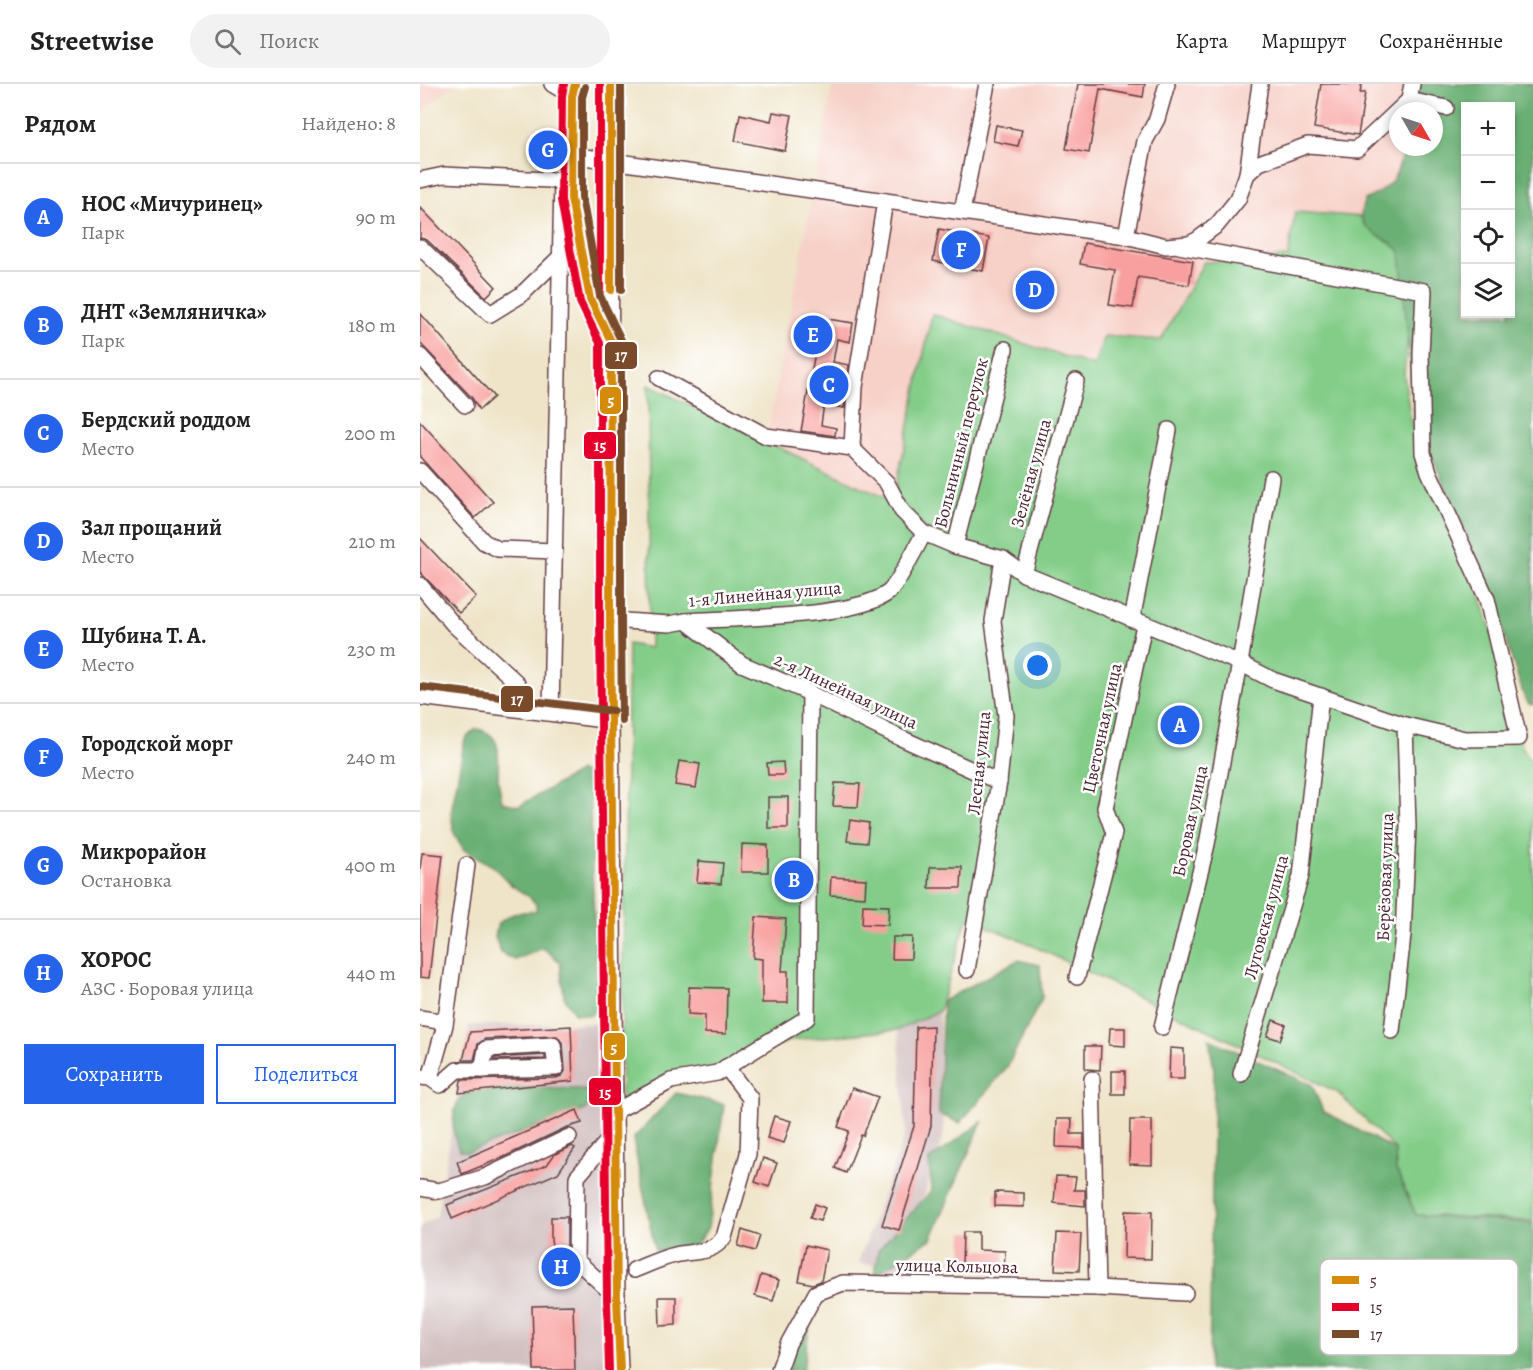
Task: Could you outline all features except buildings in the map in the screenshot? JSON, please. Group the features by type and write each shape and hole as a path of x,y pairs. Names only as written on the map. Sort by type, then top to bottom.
{"street":[{"path":"611,84 610,620 617,1298 620,1370"},
{"path":"962,212 987,84"},
{"path":"1126,236 1145,141 1157,119 1167,84"},
{"path":"1179,246 1197,240 1217,225 1238,199 1247,174 1260,84"},
{"path":"551,713 561,256 566,180 571,155 573,90 555,85"},
{"path":"1247,174 1259,163 1308,145 1358,149 1410,92 1446,108"},
{"path":"571,155 1126,236 1166,246 1179,246 1424,291 1421,354 1423,453 1429,472 1487,598 1519,738 1465,739 1405,725 1273,680 1240,663 1024,574 1003,559 955,546 924,533 902,511 887,483 852,448 766,436 659,378"},
{"path":"420,180 444,175 566,180"},
{"path":"566,180 590,299 611,341"},
{"path":"852,448 855,387 885,201"},
{"path":"420,247 426,264 490,314 521,295 561,256"},
{"name":"Больничный переулок","path":"955,546 1005,348"},
{"path":"420,356 465,405"},
{"name":"Зелёная улица","path":"1024,574 1076,381"},
{"name":"Цветочная улица","path":"1077,977 1114,833 1105,808 1169,430"},
{"path":"420,471 484,542 498,549 555,551"},
{"name":"Боровая улица","path":"1162,1027 1208,844 1270,478"},
{"name":"1-я Линейная улица","path":"610,620 669,624 834,611 876,600 890,591 924,533"},
{"name":"Лесная улица","path":"967,970 999,782 1006,716 993,621 1003,559"},
{"path":"420,585 453,624 516,682 530,711"},
{"name":"2-я Линейная улица","path":"686,621 742,664 810,693 892,734 999,782"},
{"path":"615,1110 671,1081 717,1073 807,1018 810,693"},
{"name":"Луговская улица","path":"1241,1074 1301,876 1321,696"},
{"path":"420,697 612,721"},
{"name":"Берёзовая улица","path":"1392,1031 1403,935 1408,827 1405,725"},
{"path":"467,865 446,1022 425,1078 440,1085 457,1070 482,1070"},
{"path":"420,1018 446,1022"},
{"path":"633,1270 677,1254 714,1248 724,1237 748,1154 750,1098 726,1068"},
{"path":"1092,1079 1097,1288"},
{"path":"616,1131 577,1177 576,1260 617,1298"},
{"path":"420,1188 439,1191 485,1177 568,1137"},
{"name":"улица Кольцова","path":"779,1370 788,1344 816,1293 843,1283 1097,1288 1185,1293"}],"shaded area":[{"path":"420,84 454,84 420,113"},
{"path":"833,84 1428,84 1427,102 1389,102 1389,156 1423,156 1419,221 1288,257 1204,262 1161,340 1104,336 1094,366 932,314 893,502 766,441"},
{"path":"939,1011 944,1133 901,1269 858,1263 906,1132 898,1030"},
{"path":"607,1024 605,1370 420,1370 420,1227 437,1216 469,1025"}],"green space":[{"path":"1420,84 1533,84 1533,705 1529,704 1524,696 1485,577 1415,418 1400,252 1395,246 1366,227 1362,220 1365,200 1393,180 1402,156 1443,156 1443,102 1415,102"},
{"path":"1295,212 1419,221 1404,375 1411,423 1472,570 1495,643 1522,747 1533,766 1533,1221 1416,1215 1396,1170 1395,1149 1337,1092 1021,940 967,919 939,1011 898,1030 792,1040 653,1091 621,1106 628,644 650,648 648,385 893,502 932,314 1094,366 1104,336 1161,340 1204,262 1288,257"},
{"path":"476,729 485,731 491,736 498,748 498,779 502,802 519,806 580,771 589,776 597,1006 591,1015 575,1014 564,997 560,962 543,948 515,960 501,953 495,937 498,923 515,913 536,911 536,904 511,885 493,866 464,850 454,833 451,813 465,739"},
{"path":"1018,960 1040,965 1042,998 1007,1067 960,1123 939,1114 943,1001"},
{"path":"1209,1039 1312,1085 1323,1111 1395,1150 1396,1170 1416,1215 1533,1223 1533,1370 1209,1370 1214,1070"},
{"path":"481,1087 581,1089 590,1095 590,1100 585,1110 467,1152 459,1150 453,1121 456,1107 466,1094"},
{"path":"676,1093 724,1104 708,1228 688,1256 655,1250 633,1139"},
{"path":"982,1122 931,1239 875,1275 878,1250 932,1190 929,1160"},
{"path":"810,1322 803,1370 788,1370 795,1347"}],"transit line":[{"name":"15","path":"564,84 561,200 580,302 600,343 600,620 609,1370"},
{"name":"5","path":"575,84 572,96 571,198 590,299 611,341 610,620 617,1298 620,1370"},
{"name":"15","path":"600,84 600,290"},
{"name":"5","path":"611,84 611,290"},
{"name":"17","path":"621,84 621,290"},
{"name":"17","path":"585,87 582,97 582,197 600,296 621,340 622,721"},
{"name":"17","path":"421,687 613,711"}],"place":[{"name":"Микрорайон","path":"548,150"},
{"name":"Городской морг","path":"961,250"},
{"name":"Зал прощаний","path":"1035,290"},
{"name":"Шубина Т. А.","path":"813,335"},
{"name":"Бердский роддом","path":"829,385"},
{"name":"НОС «Мичуринец»","path":"1180,725"},
{"name":"ДНТ «Земляничка»","path":"794,880"},
{"name":"ХОРОС","path":"561,1267"}]}
